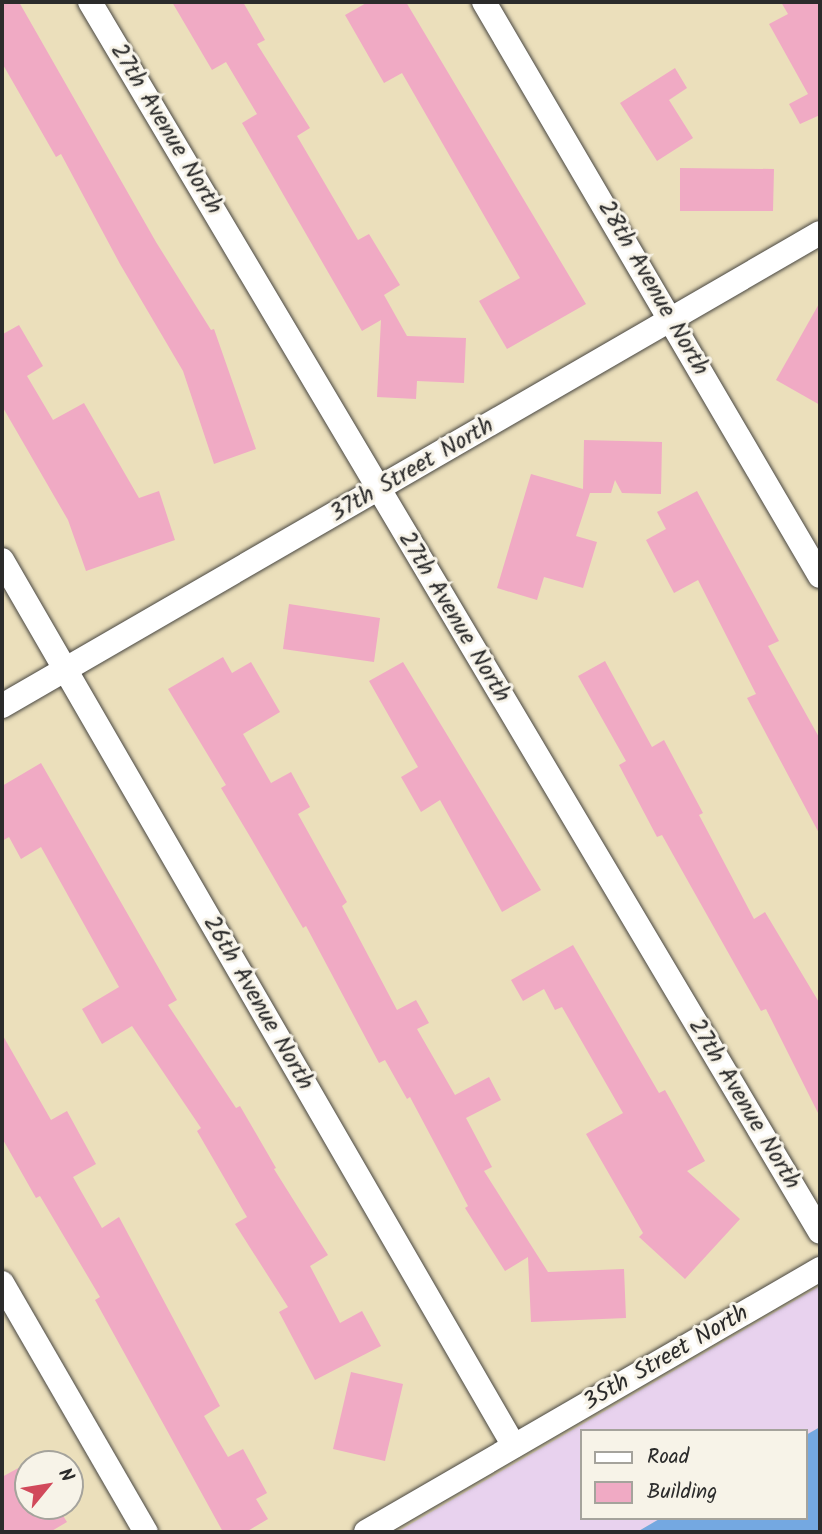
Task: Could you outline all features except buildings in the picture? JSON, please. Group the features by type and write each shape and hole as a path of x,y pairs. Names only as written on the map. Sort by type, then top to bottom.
{"street":[{"name":"27th Avenue North","path":"90,2 820,1232"},
{"name":"28th Avenue North","path":"484,2 820,576"},
{"name":"37th Street North","path":"2,706 820,233"},
{"name":"26th Avenue North","path":"2,560 514,1446"},
{"name":"35th Street North","path":"366,1532 820,1269"},
{"path":"2,1283 146,1532"}],"shaded area":[{"path":"820,1286 820,1427 808,1434 808,1429 580,1429 580,1520 658,1520 637,1532 397,1532"}],"water":[{"path":"820,1427 820,1532 637,1532 658,1520 808,1520 808,1434"}]}
